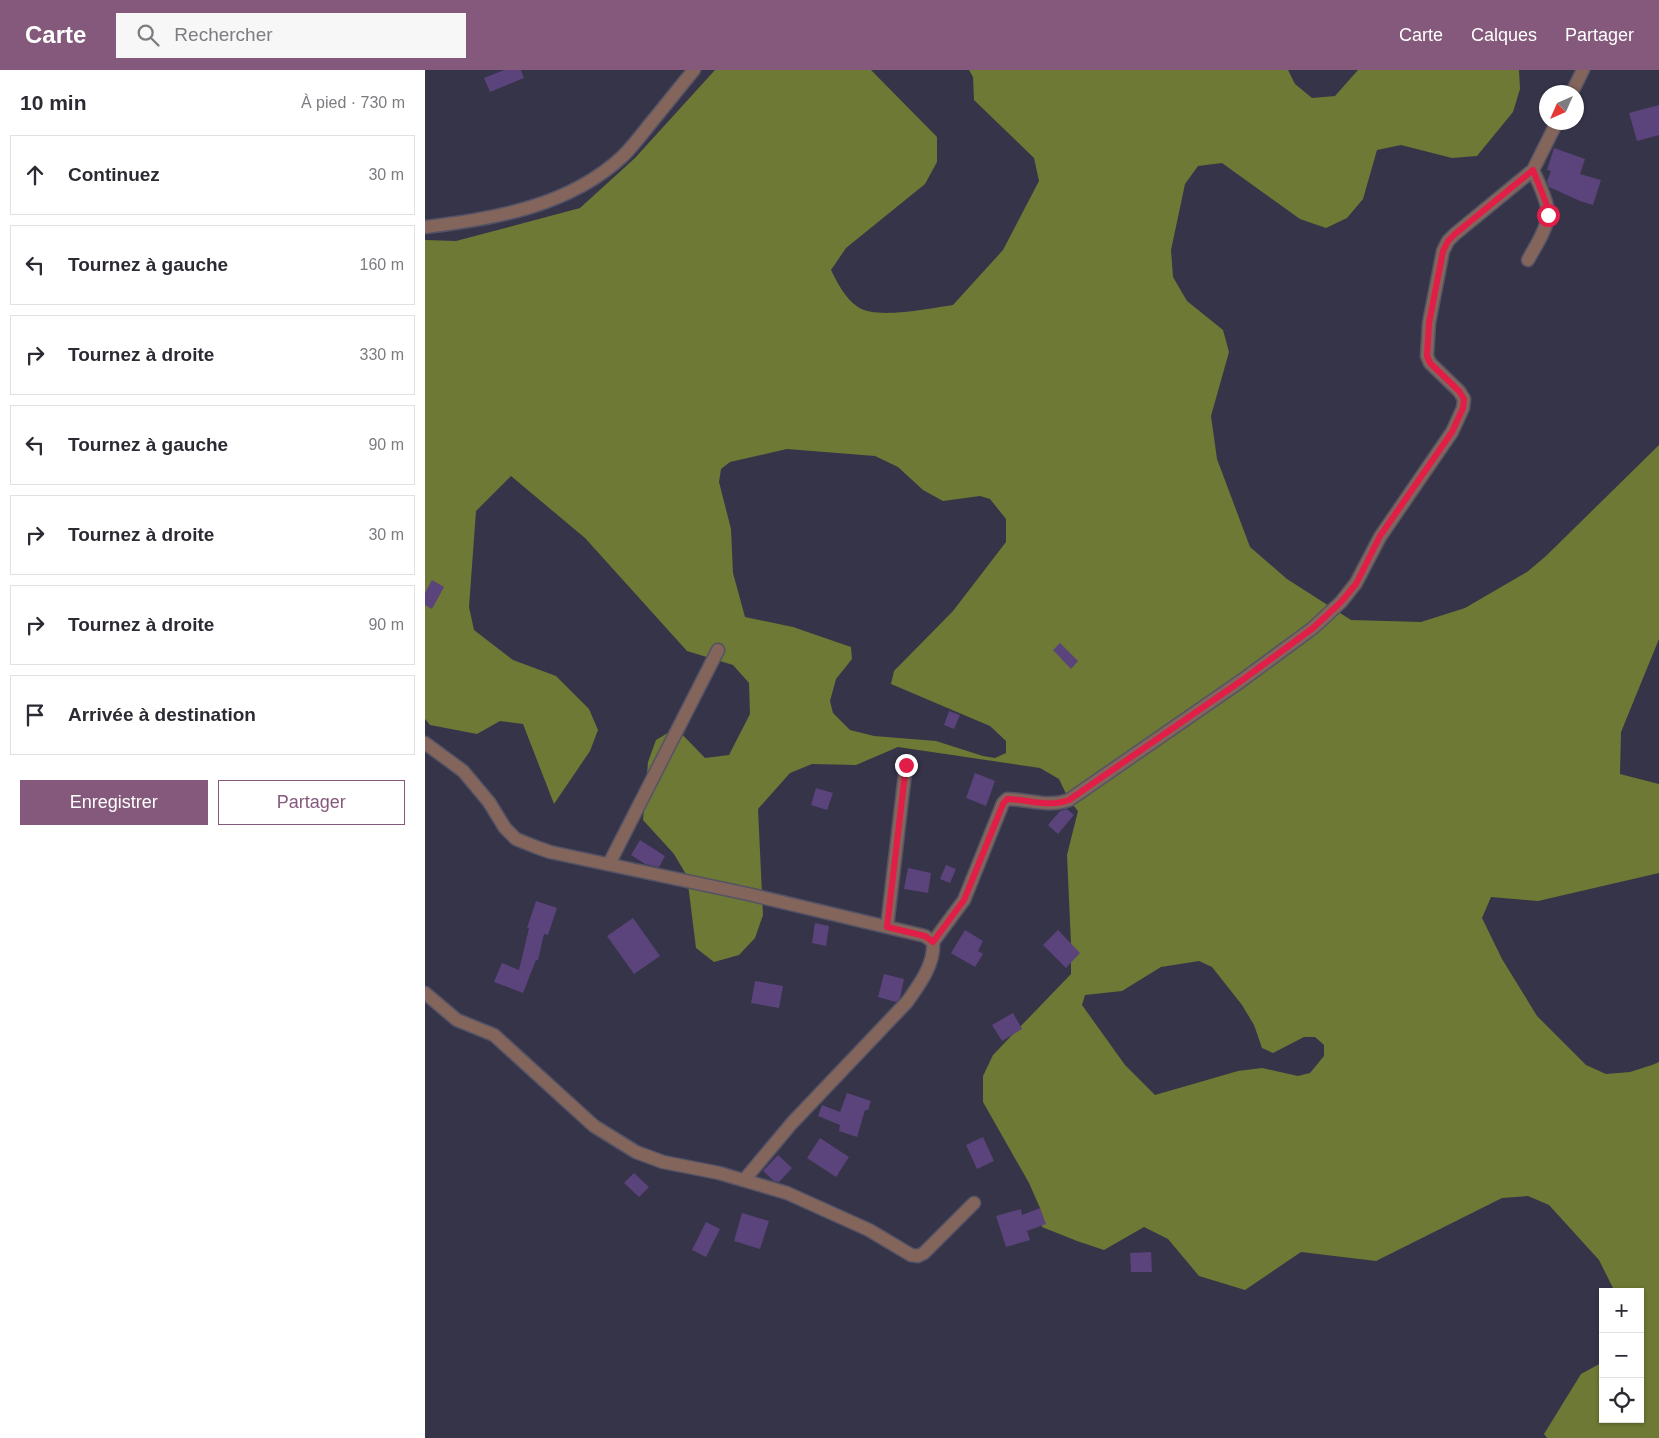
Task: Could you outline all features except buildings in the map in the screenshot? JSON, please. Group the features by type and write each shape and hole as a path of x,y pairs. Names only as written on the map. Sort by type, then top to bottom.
{"street":[{"path":"425,227 496,216 534,207 584,184 623,156 694,70"},
{"path":"1576,85 1583,70"},
{"path":"745,1179 792,1123 907,1002 922,982 933,950 933,942 964,900 1003,804 1007,799 1046,804 1059,804 1069,800 1305,634 1341,602 1356,584 1380,536 1452,432 1463,408 1464,399 1459,391 1430,363 1427,356 1429,323 1443,251 1448,241 1455,234 1533,170 1553,130"},
{"path":"1528,260 1543,232 1548,215 1546,203 1533,170"},
{"path":"609,864 718,650"},
{"path":"425,743 463,771 489,802 505,828 516,840 550,852 748,894 925,936 933,942"},
{"path":"887,927 906,765"},
{"path":"425,993 457,1020 494,1035 594,1126 636,1152 663,1162 745,1179 797,1197 869,1230 903,1252 911,1255 918,1256 923,1253 974,1203"}],"green space":[{"path":"715,70 871,70 937,137 937,162 925,184 846,248 831,270 846,295 858,307 866,311 890,313 953,305 1003,250 1039,181 1034,158 974,100 973,77 969,70 1288,70 1295,84 1312,98 1335,96 1358,70 1519,70 1520,89 1513,112 1477,156 1452,158 1401,145 1377,150 1363,199 1347,218 1326,228 1300,219 1222,163 1198,166 1185,184 1171,250 1173,277 1187,301 1223,330 1229,352 1211,416 1217,459 1250,547 1287,579 1351,620 1421,622 1465,608 1527,572 1546,556 1659,445 1659,639 1621,732 1620,774 1659,784 1659,873 1538,901 1491,897 1482,918 1502,959 1537,1016 1586,1065 1606,1074 1630,1072 1659,1062 1659,1438 1547,1438 1544,1434 1581,1374 1599,1364 1599,1423 1644,1423 1644,1288 1613,1288 1599,1260 1549,1205 1528,1196 1502,1198 1376,1261 1301,1252 1245,1290 1199,1276 1168,1239 1144,1227 1104,1250 1042,1227 1040,1208 1029,1183 983,1102 983,1076 993,1055 1071,974 1067,855 1078,811 1069,800 1059,779 1040,768 898,747 856,765 812,764 790,773 758,809 763,915 755,938 739,955 714,962 696,948 687,876 674,854 643,820 648,762 656,740 676,728 705,758 729,755 750,714 749,683 733,665 687,651 585,538 511,476 476,511 469,607 474,630 513,660 556,676 589,709 598,730 590,751 554,804 523,724 500,721 477,734 430,725 425,719 425,240 456,241 580,208 635,158","holes":["787,449 875,456 898,467 923,490 943,501 980,496 990,499 1006,519 1006,542 953,611 894,671 891,684 990,726 1006,741 1006,753 995,758 936,741 874,736 850,730 833,713 830,701 836,679 852,659 851,647 793,627 745,617 733,573 731,529 719,482 721,469 730,462","1199,961 1212,967 1242,1005 1254,1025 1262,1048 1273,1053 1304,1037 1315,1037 1324,1045 1324,1056 1310,1073 1298,1076 1262,1068 1238,1071 1155,1095 1125,1065 1082,1005 1085,995 1122,991 1161,967"]}],"route":[{"path":"906,765 887,927 925,936 933,942 964,900 1003,804 1007,799 1046,804 1059,804 1069,800 1241,681 1313,628 1341,602 1356,584 1380,536 1452,432 1463,408 1464,399 1459,391 1430,363 1427,356 1429,323 1443,251 1448,241 1533,170 1546,203 1548,215"}]}
